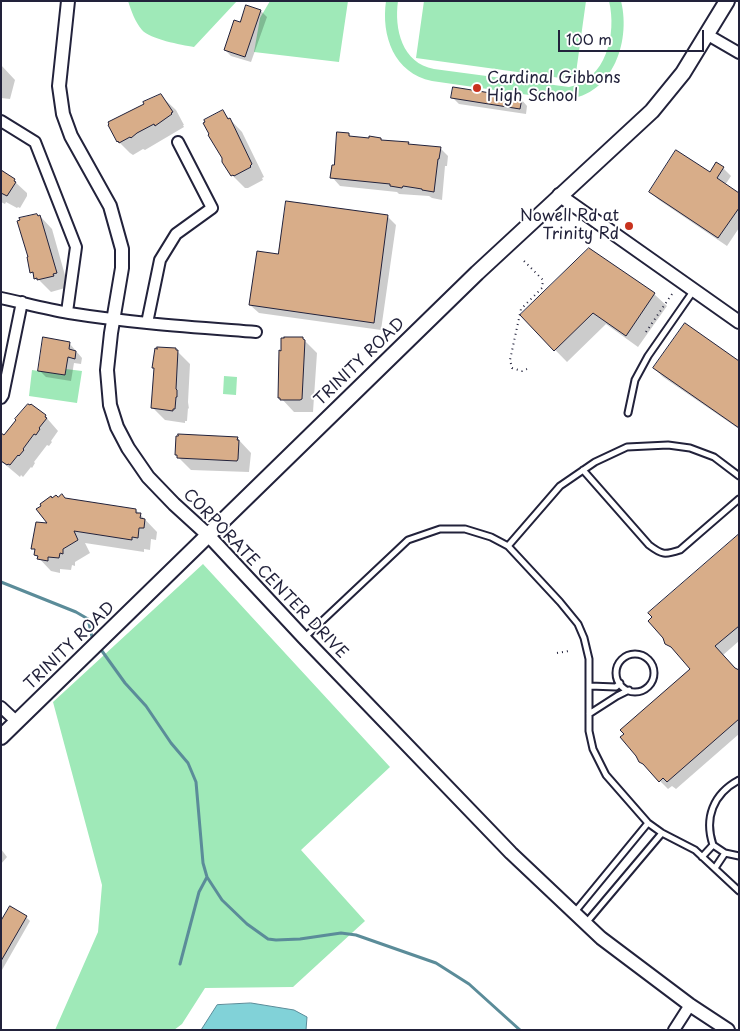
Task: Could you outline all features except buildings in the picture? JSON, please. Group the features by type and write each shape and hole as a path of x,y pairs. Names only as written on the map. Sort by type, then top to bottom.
{"main road":[{"name":"TRINITY ROAD","path":"1,737 470,279 660,103 708,35 727,1"}],"street":[{"name":"CORPORATE CENTER DRIVE","path":"68,1 60,70 63,114 72,136 110,206 122,249 122,268 106,370 110,405 117,427 128,448 148,476 174,504 208,535 511,854 601,938 690,1005 728,1030"},
{"path":"708,35 739,53"},
{"path":"1,121 35,142 76,247 67,312"},
{"path":"147,324 160,260 176,234 212,208 178,142"},
{"path":"559,195 739,322"},
{"path":"1,298 67,312 147,324 256,332"},
{"path":"1,398 3,396 22,302"},
{"path":"1,707 17,722"},
{"path":"674,1030 690,1005"}],"lane":[{"path":"628,413 635,380 648,356 694,290"},
{"path":"508,546 560,486 595,462 627,447 668,445 690,448 714,457 739,476"},
{"path":"583,470 649,545 660,553 669,554 680,550 739,499"},
{"path":"304,638 408,540 440,529 465,529 491,537 508,546 578,624 588,651 590,686 589,731 593,750 606,775 648,822 695,850 739,891"},
{"path":"638,654 647,658 653,665 654,675 650,684 643,690 633,692 629,690 624,688 618,680 617,670 620,661 628,655 638,654"},
{"path":"590,686 616,687 620,683"},
{"path":"589,714 629,690"},
{"path":"739,780 719,795 711,814 708,832 713,845 725,854 739,856"},
{"path":"574,913 648,822"},
{"path":"586,924 662,832"},
{"path":"702,857 713,845"},
{"path":"715,868 725,854"}],"path":[{"path":"524,261 543,280 542,288 521,309 510,360 512,368 522,371 527,369"},
{"path":"646,332 672,294"},
{"path":"557,653 569,651"}],"green space":[{"path":"128,1 237,1 194,47 166,41 146,33 137,23"},
{"path":"270,1 348,1 339,62 254,52 260,18"},
{"path":"386,1 398,1 397,23 402,43 407,52 423,66 434,69 569,87 582,83 592,75 606,54 610,41 611,27 609,1 621,1 624,18 623,35 613,68 603,81 590,92 575,98 557,99 432,81 419,77 399,61 388,40 385,14"},
{"path":"424,1 586,1 575,80 416,58"},
{"path":"66,369 82,371 77,403 29,396 32,370 65,375"},
{"path":"224,376 237,377 236,395 223,394"},
{"path":"203,564 390,767 301,850 365,921 293,987 205,988 182,1024 174,1030 55,1030 98,932 102,885 53,702"}],"water":[{"path":"251,1003 294,1010 307,1017 306,1030 201,1030 217,1005"}],"waterway":[{"path":"1,582 76,612 88,619 92,637"},
{"path":"102,651 188,763 196,782 203,863 207,877 222,900 247,924 268,939 276,940 300,939 341,933 356,935 436,963 469,984 520,1030"},
{"path":"180,964 199,892 207,877"}],"place":[{"name":"Cardinal Gibbons High School","path":"477,88"},
{"name":"Nowell Rd at Trinity Rd","path":"629,226"}]}
